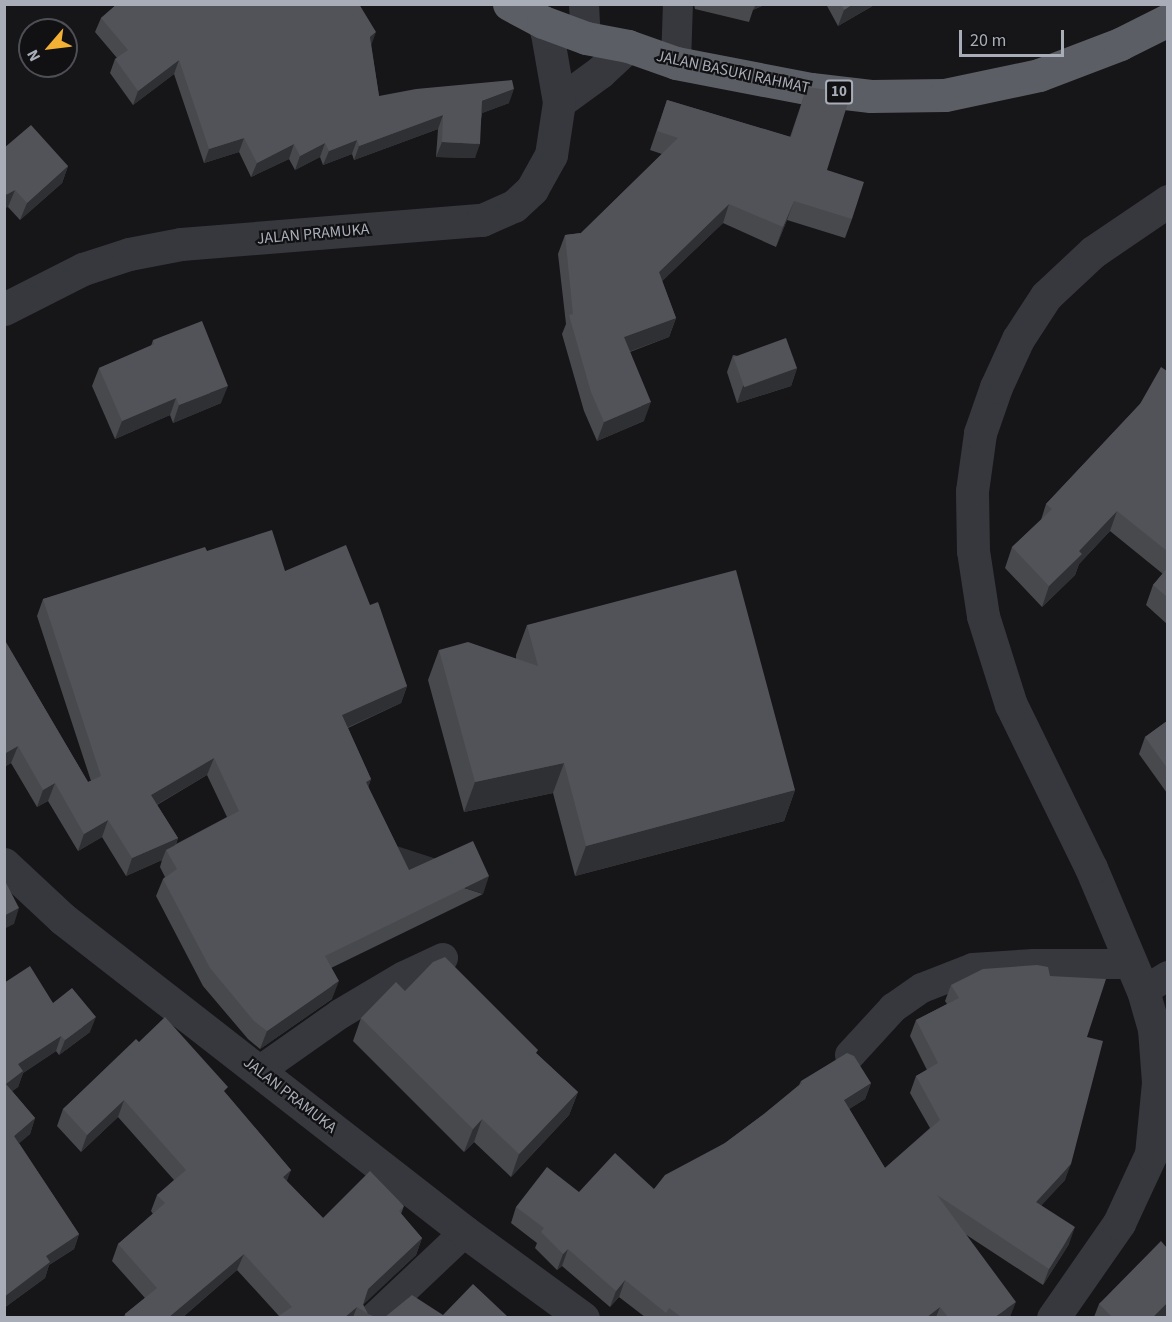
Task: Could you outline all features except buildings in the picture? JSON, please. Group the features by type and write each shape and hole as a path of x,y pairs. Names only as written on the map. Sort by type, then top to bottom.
{"highway":[{"name":"JALAN BASUKI RAHMAT","path":"510,4 543,22 586,38 628,46 676,63 811,89 871,96 945,95 1039,75 1120,44 1167,20"}],"street":[{"path":"584,4 586,38"},
{"path":"676,63 678,4"},
{"name":"JALAN PRAMUKA","path":"4,309 83,268 129,254 181,244 482,220 514,206 532,189 545,170 551,155 559,102 543,22"},
{"path":"559,102 600,72 628,46"},
{"path":"1053,1317 1119,1223 1151,1154 1161,1117 1154,1029 1147,977 1011,705 983,616 973,551 972,491 980,433 996,387 1018,339 1046,296 1093,252 1167,201"},
{"name":"JALAN PRAMUKA","path":"4,864 63,919 465,1232 583,1317"},
{"path":"259,1071 340,1014 404,976 443,958"},
{"path":"850,1055 893,1008 922,988 973,968 1034,964 1147,977"},
{"path":"374,1317 465,1232"}]}
